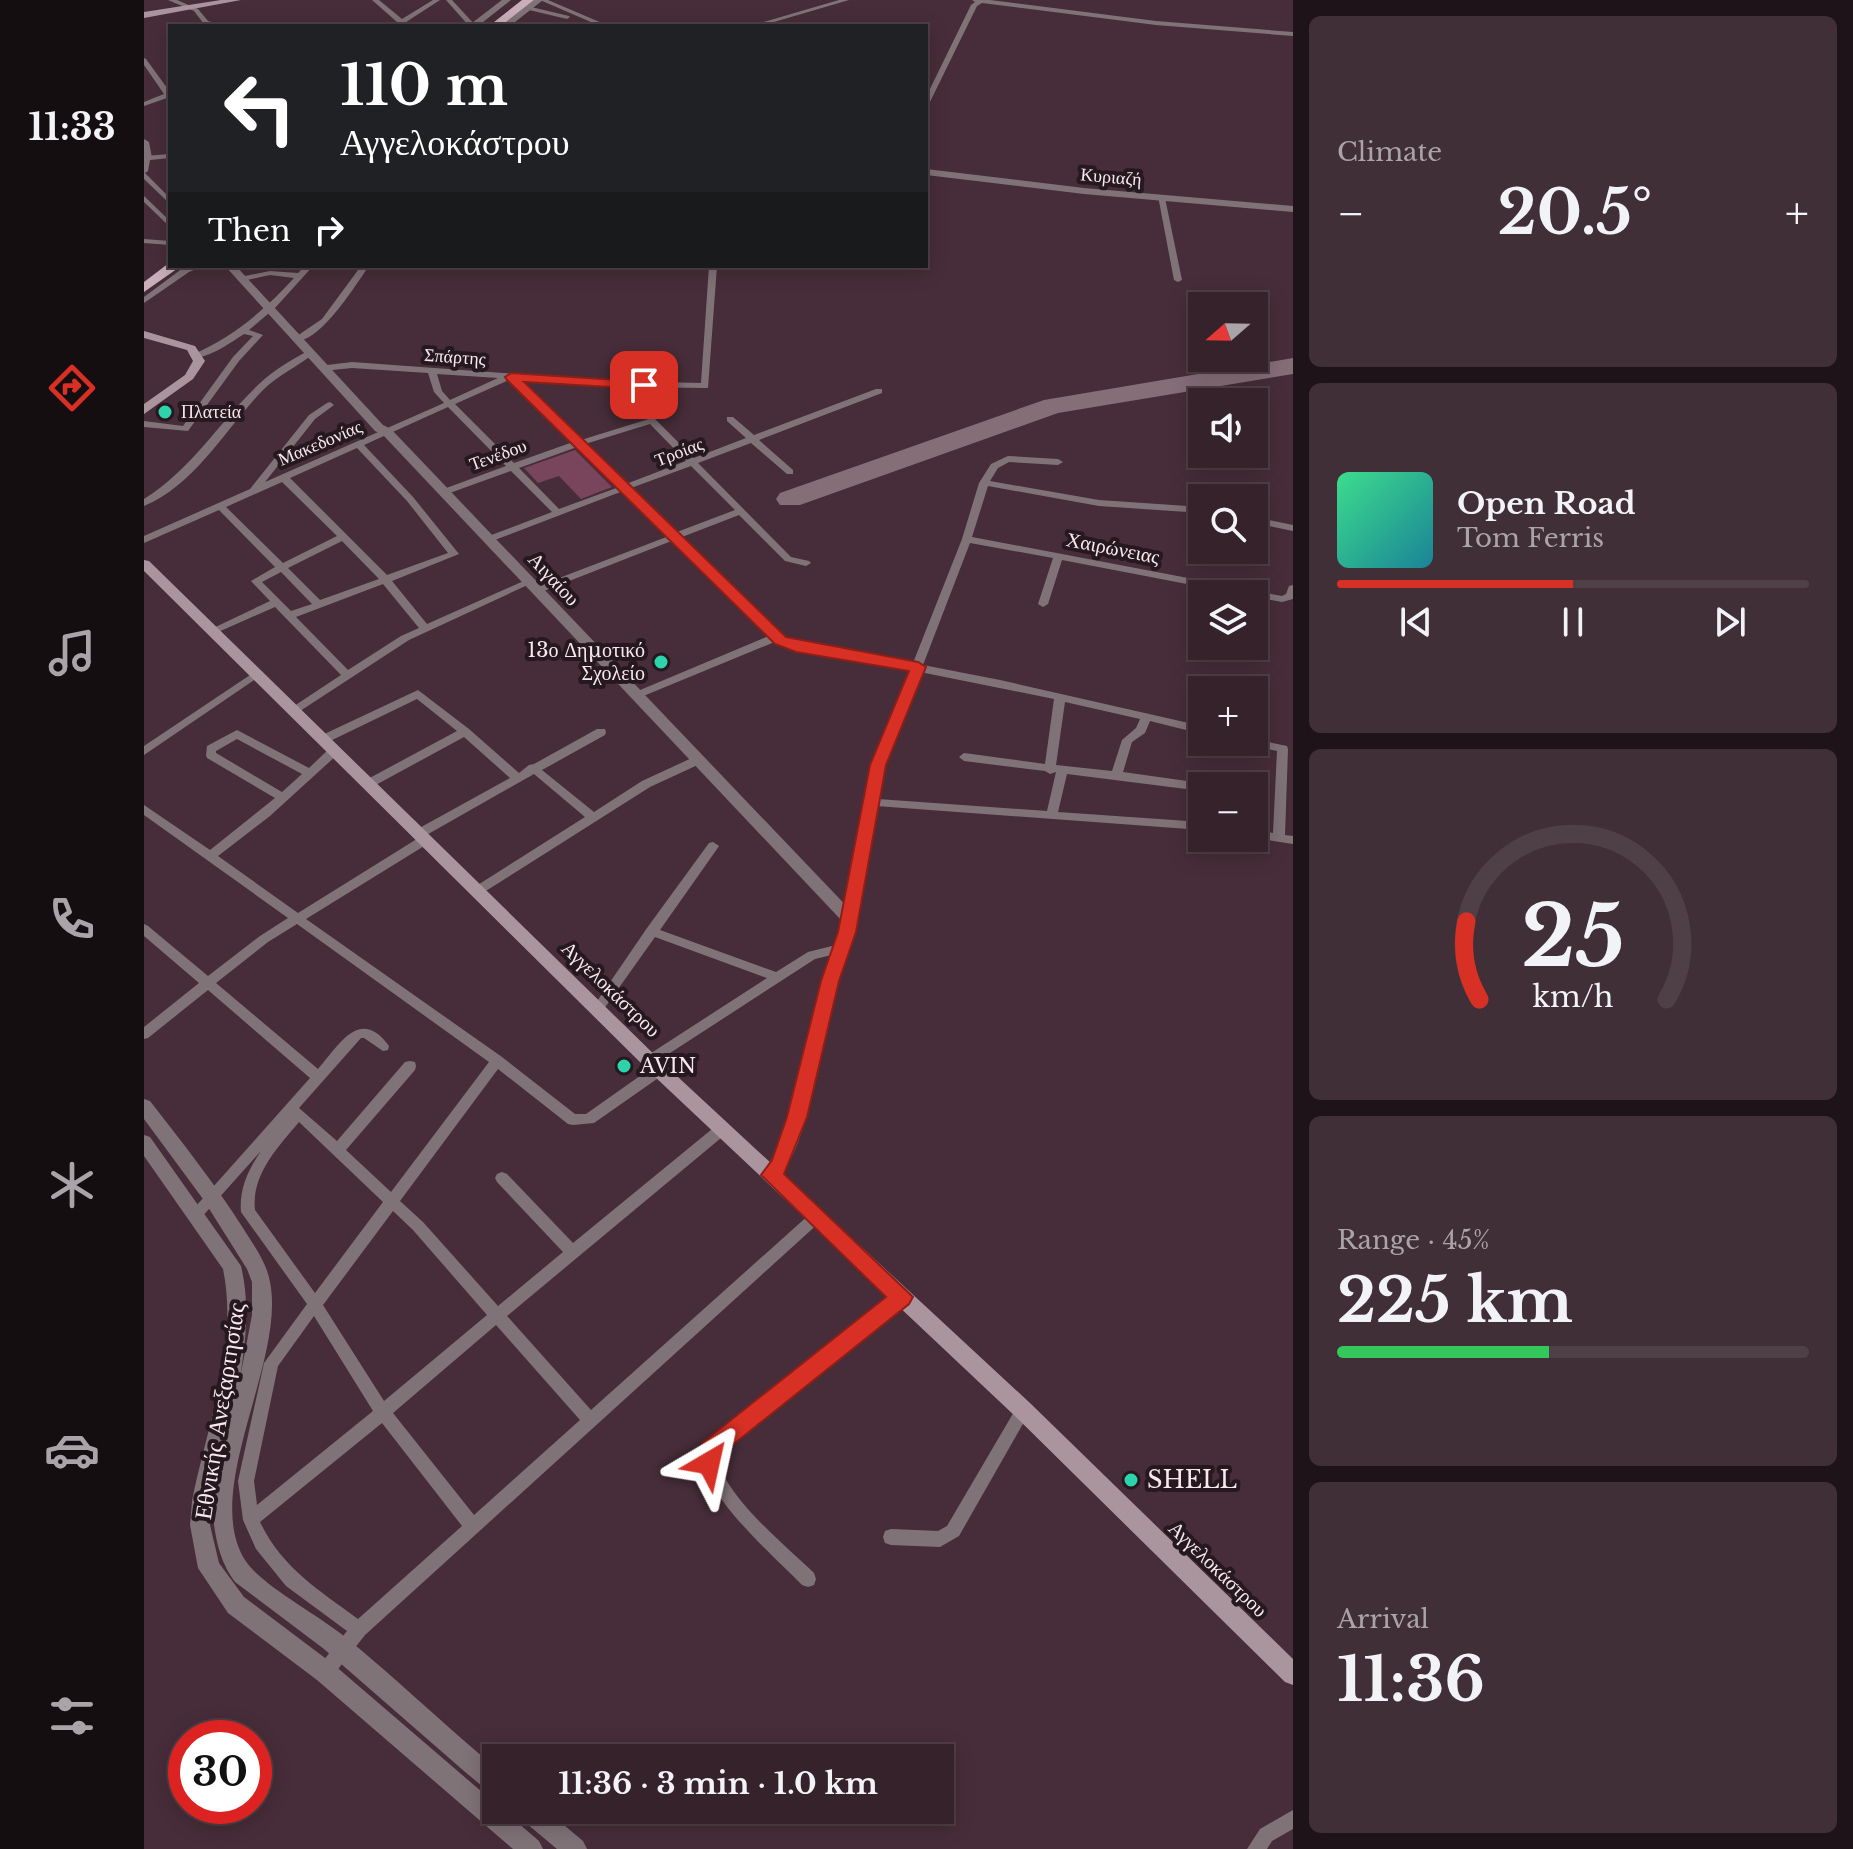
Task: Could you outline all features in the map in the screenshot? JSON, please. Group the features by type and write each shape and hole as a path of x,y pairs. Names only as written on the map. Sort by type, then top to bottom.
{"main road":[{"path":"147,16 194,8 204,3 237,0"},
{"path":"484,24 516,0"},
{"path":"498,24 535,2"},
{"path":"144,276 168,258"},
{"path":"144,288 171,268"},
{"path":"144,334 178,343 197,356 197,367 189,377 144,410"},
{"name":"Αγγελοκάστρου","path":"145,566 655,1066 1023,1410 1293,1674"}],"street":[{"path":"171,0 194,8 204,23 210,24"},
{"path":"375,0 398,24 437,0"},
{"path":"449,0 470,24"},
{"path":"475,24 507,0"},
{"path":"760,24 846,0"},
{"path":"928,100 966,19 979,0 1083,15 1293,34"},
{"path":"535,2 586,24"},
{"path":"508,24 535,2"},
{"path":"535,2 600,24"},
{"path":"144,60 168,95"},
{"path":"154,74 168,72"},
{"path":"144,104 168,96"},
{"path":"144,142 144,173 168,200"},
{"path":"145,159 168,156"},
{"name":"Κυριαζή","path":"928,172 1293,209"},
{"path":"144,198 168,223"},
{"path":"1161,198 1178,280"},
{"path":"160,242 168,236"},
{"path":"144,241 168,243"},
{"path":"144,301 192,268"},
{"name":"Αιγαίου","path":"232,268 322,368 379,428 387,432 850,920"},
{"path":"197,356 228,344 270,309 307,268"},
{"path":"297,340 325,321 364,268"},
{"name":"Σπάρτης","path":"322,368 352,365 510,377 705,386 713,268"},
{"path":"243,279 270,273 300,276"},
{"path":"144,424 185,429 236,359 259,335 244,331"},
{"path":"144,503 175,484 281,367 309,354"},
{"path":"432,371 436,388 558,513"},
{"path":"510,377 776,637 796,647 918,667 1188,727"},
{"name":"Μακεδονίας","path":"144,540 510,377"},
{"name":"Τροίας","path":"489,539 694,464 879,391"},
{"path":"255,489 312,417 330,405"},
{"path":"730,419 790,472"},
{"name":"Τενέδου","path":"444,492 579,442 653,422 694,464"},
{"path":"288,616 452,555 454,551 358,444"},
{"path":"771,1175 780,1164 797,1117 850,920 869,802 885,746 967,539 984,483 991,469 1003,461 1022,458 1058,462"},
{"path":"694,464 788,559 806,563"},
{"path":"283,477 384,578 424,627"},
{"name":"Χαιρώνειας","path":"984,483 1099,503 1188,509"},
{"path":"219,505 318,604"},
{"path":"293,710 424,627 741,511"},
{"path":"1268,523 1293,528"},
{"path":"342,537 256,580 347,675"},
{"name":"Χαιρώνειας","path":"967,539 1282,599 1291,596 1293,588"},
{"path":"1043,604 1059,556"},
{"path":"212,631 275,603"},
{"path":"637,695 776,637"},
{"path":"144,751 256,674"},
{"path":"322,740 418,694 516,777"},
{"path":"1051,816 1060,697"},
{"path":"1117,774 1127,740 1141,730 1146,717"},
{"path":"368,784 465,732"},
{"path":"144,1034 264,939 516,777 601,732"},
{"path":"283,798 211,755 211,749 237,734 310,773"},
{"path":"1268,746 1283,749 1279,837"},
{"path":"211,855 283,798 334,751"},
{"path":"964,757 1056,771 1117,774 1188,785"},
{"path":"477,891 646,784 698,760"},
{"path":"533,768 593,817"},
{"path":"869,802 1188,825"},
{"path":"145,811 211,855 577,1121 589,1119 655,1066 812,955 840,949"},
{"path":"1268,836 1293,840"},
{"path":"597,1010 713,846"},
{"path":"144,929 318,1077"},
{"path":"651,931 779,978"},
{"path":"195,1215 359,1032 366,1032 383,1046"},
{"path":"359,1629 292,1580 262,1543 251,1520 246,1481 271,1363 497,1061"},
{"path":"337,1151 410,1066"},
{"name":"Εθνικής Ανεξαρτησίας","path":"144,1106 256,1265 262,1294 250,1372 224,1490 227,1544 237,1568 341,1650 482,1771"},
{"path":"473,1527 384,1414 314,1303 248,1212 246,1195 264,1161 298,1113 393,1202 589,1419"},
{"path":"251,1520 384,1414 572,1252 722,1129"},
{"name":"Εθνικής Ανεξαρτησίας","path":"144,1142 232,1266 240,1299 238,1323 202,1501 200,1525 209,1568 236,1605 325,1672 531,1849"},
{"path":"502,1178 572,1252"},
{"path":"325,1672 359,1629 816,1217"},
{"path":"808,1579 729,1496 711,1470 710,1451 902,1297"},
{"path":"891,1537 940,1539 953,1531 1023,1410"},
{"path":"1256,1849 1266,1835 1293,1819"},
{"path":"545,1824 575,1849"}],"shaded area":[{"path":"575,450 612,487 581,499 559,476 538,483 524,468"}],"taxiway":[{"path":"790,499 1053,406 1293,366"}],"place":[{"name":"Πλατεία","path":"165,412"},
{"name":"13ο Δημοτικό Σχολείο","path":"661,662"},
{"name":"AVIN","path":"624,1066"},
{"name":"SHELL","path":"1131,1480"}],"route":[{"path":"644,385 511,377 780,641 796,647 918,667 878,765 847,932 830,981 797,1117 780,1164 771,1175 902,1297 722,1440 710,1451 709,1463"}]}
